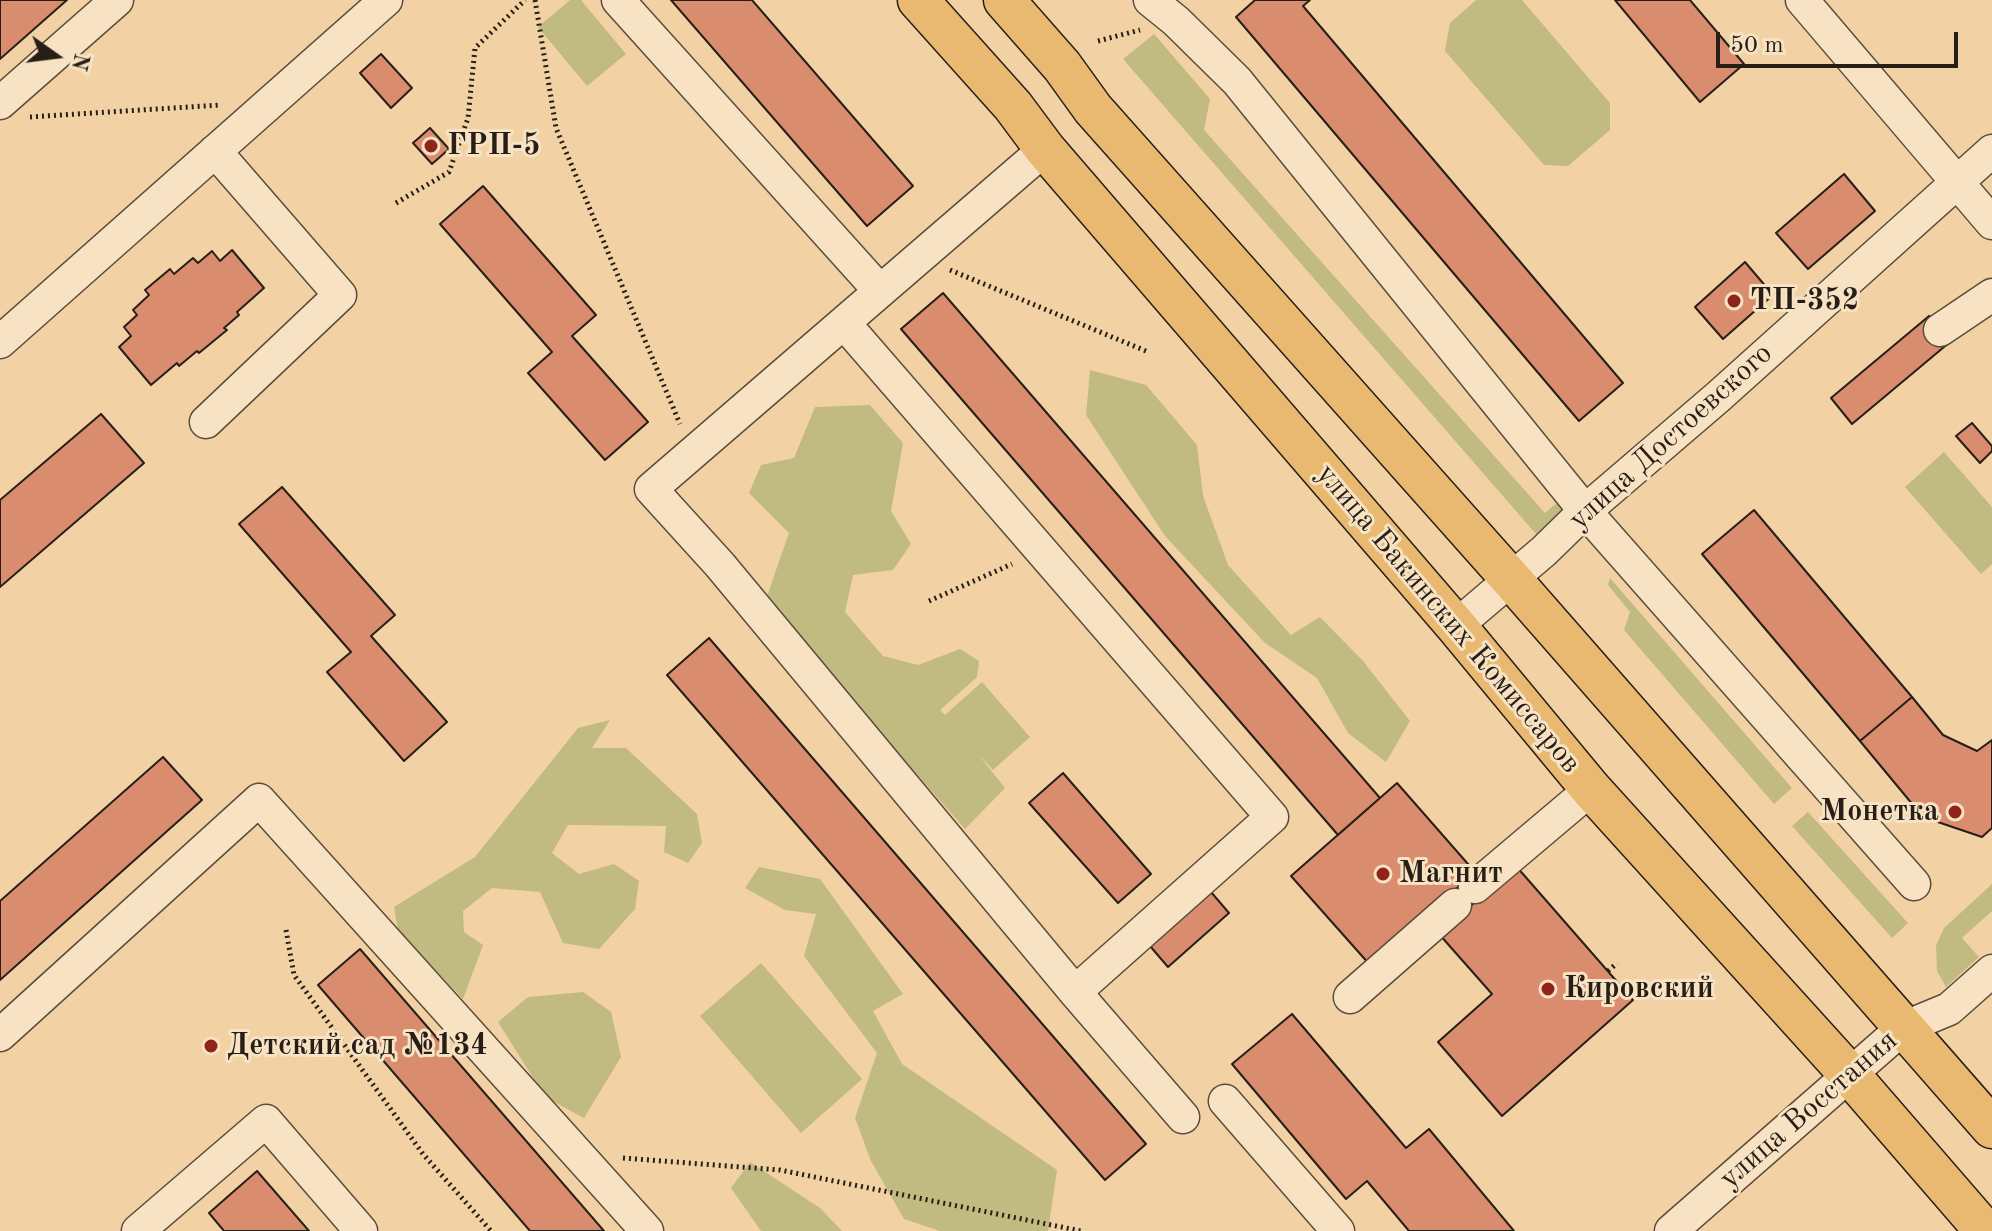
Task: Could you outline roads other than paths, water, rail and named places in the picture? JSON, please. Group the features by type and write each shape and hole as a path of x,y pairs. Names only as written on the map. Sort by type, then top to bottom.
{"main road":[{"name":"улица Бакинских Комиссаров","path":"918,0 1013,106 1045,149 1456,626 1591,789 1850,1075 1985,1231"},
{"path":"1004,0 1062,66 1093,109 1511,579 1992,1128"}],"street":[{"path":"13,110 117,0"},
{"path":"0,342 386,0"},
{"path":"618,0 880,291"},
{"path":"1150,0 1237,81 1585,511 1914,884"},
{"path":"1802,0 1992,223"},
{"path":"1045,149 651,489 720,565 1075,992 1183,1117"},
{"path":"206,422 340,295 215,151"},
{"name":"улица Достоевского","path":"1456,626 1992,151"},
{"path":"1940,330 1992,295"},
{"path":"844,323 1272,817 1075,992"},
{"path":"1350,997 1591,789"},
{"path":"0,1035 259,800 647,1231"},
{"name":"улица Восстания","path":"1671,1231 1903,1028 1949,1009 1992,971"},
{"path":"1225,1101 1338,1231"},
{"path":"138,1231 266,1121 361,1231"}],"place":[{"name":"ГРП-5","path":"431,146"},
{"name":"ТП-352","path":"1734,301"},
{"name":"Монетка","path":"1955,812"},
{"name":"Магнит","path":"1383,874"},
{"name":"Кировский","path":"1548,989"},
{"name":"Детский сад №134","path":"211,1046"}]}
